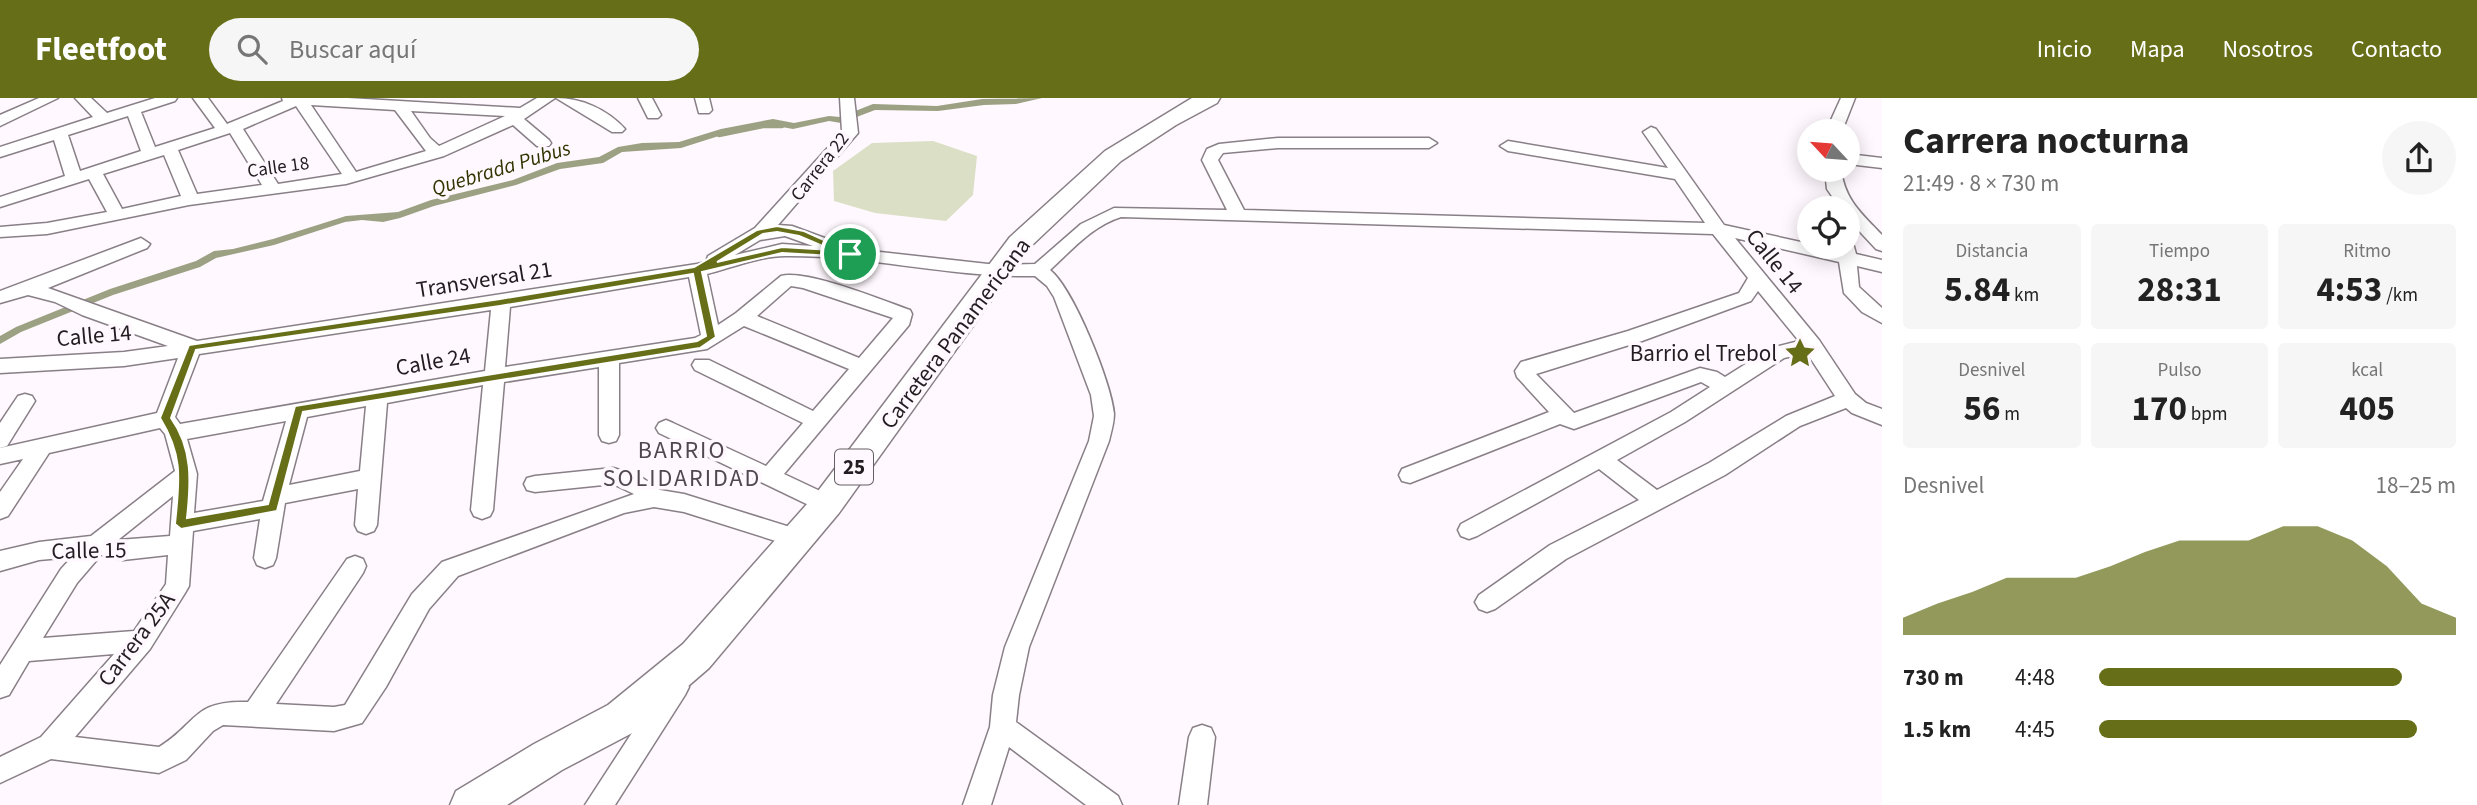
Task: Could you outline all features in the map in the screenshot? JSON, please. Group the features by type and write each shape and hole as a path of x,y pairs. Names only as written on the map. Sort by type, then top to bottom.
{"highway":[{"name":"Carretera Panamericana","path":"470,805 548,757 622,718 696,656 827,504 1019,243 1113,156 1168,120 1209,98"}],"street":[{"path":"26,143 3,119 51,98"},
{"path":"82,98 105,120"},
{"path":"0,152 170,98"},
{"path":"200,98 229,129 272,188"},
{"path":"276,98 519,115 543,143"},
{"name":"Calle 18","path":"0,232 47,228 191,200 351,176 438,153 519,115 548,98"},
{"path":"563,98 584,107 617,129"},
{"path":"645,98 653,115"},
{"path":"1839,119 1848,98"},
{"path":"0,202 229,129 301,99"},
{"path":"301,99 351,176"},
{"name":"Carrera 22","path":"697,270 761,232 785,208 850,132 848,102"},
{"path":"399,105 424,141 438,153"},
{"path":"133,111 150,153"},
{"name":"Calle 14","path":"1651,132 1718,229 1812,345 1848,399 1875,414"},
{"path":"60,134 74,178"},
{"path":"1237,213 1210,160 1213,152 1219,149 1278,143 1429,143"},
{"path":"1508,146 1681,175"},
{"path":"169,147 191,200"},
{"path":"1860,160 1882,163"},
{"path":"94,172 116,214"},
{"path":"785,208 801,233"},
{"path":"977,805 1003,727 1006,695 1017,647 1100,441 1104,416 1101,395 1063,297 1054,282 1039,270 1091,225 1106,215 1120,212 1237,213 1718,229 1797,241"},
{"path":"1860,222 1877,240"},
{"name":"Transversal 21","path":"761,232 777,229 801,233 850,254"},
{"path":"761,232 782,250"},
{"path":"0,297 28,289 141,244"},
{"name":"Transversal 21","path":"192,347 697,270 782,250 850,254 997,271 1039,270"},
{"path":"1860,255 1882,266"},
{"path":"1848,259 1850,289 1869,309 1882,317"},
{"path":"697,270 705,341 743,318 787,280 805,282 903,314 902,320 769,477"},
{"path":"1726,388 1700,374 1574,421 1563,415 1527,377 1525,371 1528,367 1635,336 1745,297 1757,278"},
{"path":"0,456 170,426 192,347 89,311 61,297 28,289"},
{"path":"482,510 500,302"},
{"path":"743,318 862,367"},
{"name":"Calle 24","path":"170,426 299,409 705,341"},
{"path":"1469,530 1602,460 1726,388 1778,353 1812,345"},
{"name":"Calle 14","path":"0,366 124,359 192,347"},
{"path":"609,358 609,435"},
{"path":"702,365 816,421"},
{"path":"366,525 377,396"},
{"path":"1487,602 1558,552 1717,468 1793,421 1848,399"},
{"path":"0,440 25,401"},
{"path":"265,558 274,502 299,409"},
{"path":"1410,475 1563,415"},
{"name":"Carrera 25A","path":"50,746 141,641 177,586 179,534 186,474 170,426"},
{"path":"666,428 827,504"},
{"path":"0,510 41,449"},
{"path":"1602,460 1656,501"},
{"path":"0,687 69,576 96,545 186,474"},
{"path":"535,484 612,476 641,485 654,498"},
{"name":"Calle 15","path":"0,561 39,551 96,545 124,551 274,502 370,478"},
{"path":"0,770 50,746 159,760 169,758 209,717 223,713 334,719 353,715 368,698 418,605 434,583 450,569 621,505 654,498 684,503 798,539"},
{"path":"255,714 355,566"},
{"path":"23,650 141,641"},
{"path":"599,805 696,656"},
{"path":"1003,727 1108,805"},
{"path":"1193,805 1202,737"}],"shaded area":[{"path":"1042,98 1016,104 938,111 875,110 841,123 829,121 793,129 771,125 725,134 681,148 622,152 603,163 560,169 516,185 434,206 400,218 383,222 345,222 274,245 216,258 200,267 113,295 21,332 0,344 0,336 16,327 110,289 196,261 214,251 273,239 346,216 398,212 431,200 513,180 557,163 599,157 618,147 679,142 721,129 773,119 794,123 829,116 840,117 873,104 937,106 982,99"},
{"path":"933,141 977,156 973,195 946,221 875,213 834,201 833,171 872,143"}],"waterway":[{"name":"Quebrada Pubus","path":"719,135 763,126 782,126"}],"place":[{"name":"Barrio el Trebol","path":"1800,353"}],"district":[{"name":"BARRIO SOLIDARIDAD","path":"682,464"}],"route":[{"path":"850,254 782,250 697,270 711,337 700,344 299,409 273,508 181,524 186,474 176,433 165,418 192,347 697,270 761,232 777,229 801,233 850,254"}]}
